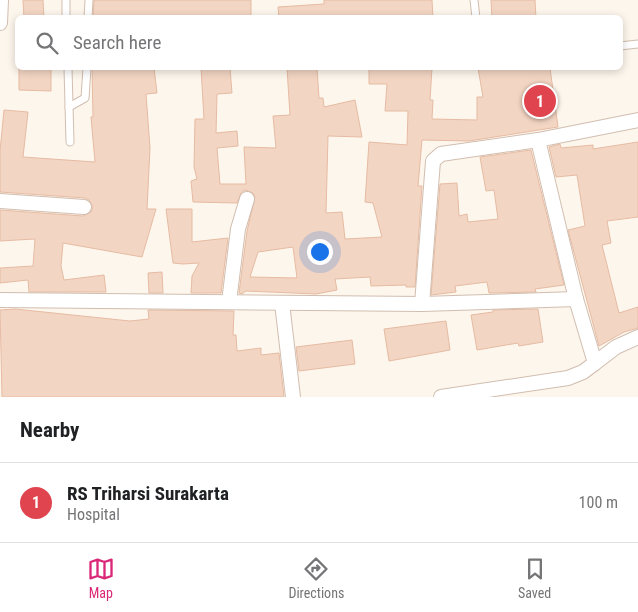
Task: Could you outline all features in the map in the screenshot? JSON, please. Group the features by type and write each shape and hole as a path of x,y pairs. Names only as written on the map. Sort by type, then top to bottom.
{"street":[{"path":"0,23 2,0"},
{"path":"422,304 433,161 441,154 538,140 638,120"},
{"path":"538,140 576,299 594,363"},
{"path":"229,302 238,229 247,199"},
{"path":"0,201 84,207"},
{"path":"0,300 422,304 576,299"},
{"path":"282,303 293,397"},
{"path":"441,397 568,378 583,372 616,348 638,337"}],"lane":[{"path":"66,0 66,15"},
{"path":"88,15 89,0"},
{"path":"474,0 476,15"},
{"path":"623,46 638,44"},
{"path":"68,70 70,142"},
{"path":"69,107 85,98 87,70"}],"building":[{"path":"23,0 43,0 44,15 24,15"},
{"path":"94,0 251,0 251,15 93,15"},
{"path":"324,0 432,0 433,15 279,15 278,7 324,4"},
{"path":"491,0 535,0 536,15 492,15"},
{"path":"19,70 51,70 51,91 19,90"},
{"path":"92,70 154,70 157,93 146,94 150,148 147,209 156,209 142,257 63,243 61,266 64,280 104,275 106,292 29,292 28,280 0,283 0,268 33,266 35,239 0,241 0,210 83,216 91,212 93,207 89,200 85,198 0,192 0,151 4,110 28,112 23,157 95,162 91,117 93,117"},
{"path":"201,70 230,70 232,93 217,94 216,133 237,131 238,146 217,148 220,184 246,184 244,147 276,148 273,116 290,115 287,70 317,70 319,98 323,98 324,107 355,100 362,137 328,136 326,213 342,212 345,239 382,237 373,203 365,202 369,142 407,145 408,111 385,111 387,84 369,84 369,70 432,70 430,100 433,100 432,119 477,120 477,97 483,97 478,70 550,70 558,127 469,141 422,140 418,186 422,186 415,287 406,287 406,285 371,286 370,277 335,279 337,290 316,294 246,291 242,294 239,293 247,231 255,197 253,193 245,190 241,193 237,203 193,202 191,181 197,179 194,167 195,119 204,119","holes":["293,247 297,278 250,277 258,252"]},
{"path":"638,142 638,217 607,221 611,243 602,245 619,313 638,307 638,328 624,332 599,346 568,230 585,226 577,175 556,177 549,147 560,144 561,148 593,145 593,149"},
{"path":"531,150 564,285 535,289 536,292 489,293 487,282 455,286 456,292 431,295 440,184 457,183 459,216 467,214 468,222 498,219 494,190 486,191 480,157"},
{"path":"166,209 192,209 192,242 228,238 221,293 191,293 192,276 199,263 173,263"},
{"path":"162,272 163,293 149,293 148,273"},
{"path":"15,309 130,321 149,319 148,310 234,311 233,335 236,335 237,351 261,348 261,355 279,353 284,397 2,397 0,310"},
{"path":"538,309 543,342 519,346 518,343 477,350 471,315 493,312 493,310"},
{"path":"446,321 450,350 389,361 384,329"},
{"path":"352,340 355,364 299,371 296,347"}],"place":[{"name":"RS Triharsi Surakarta","path":"540,101"}]}
